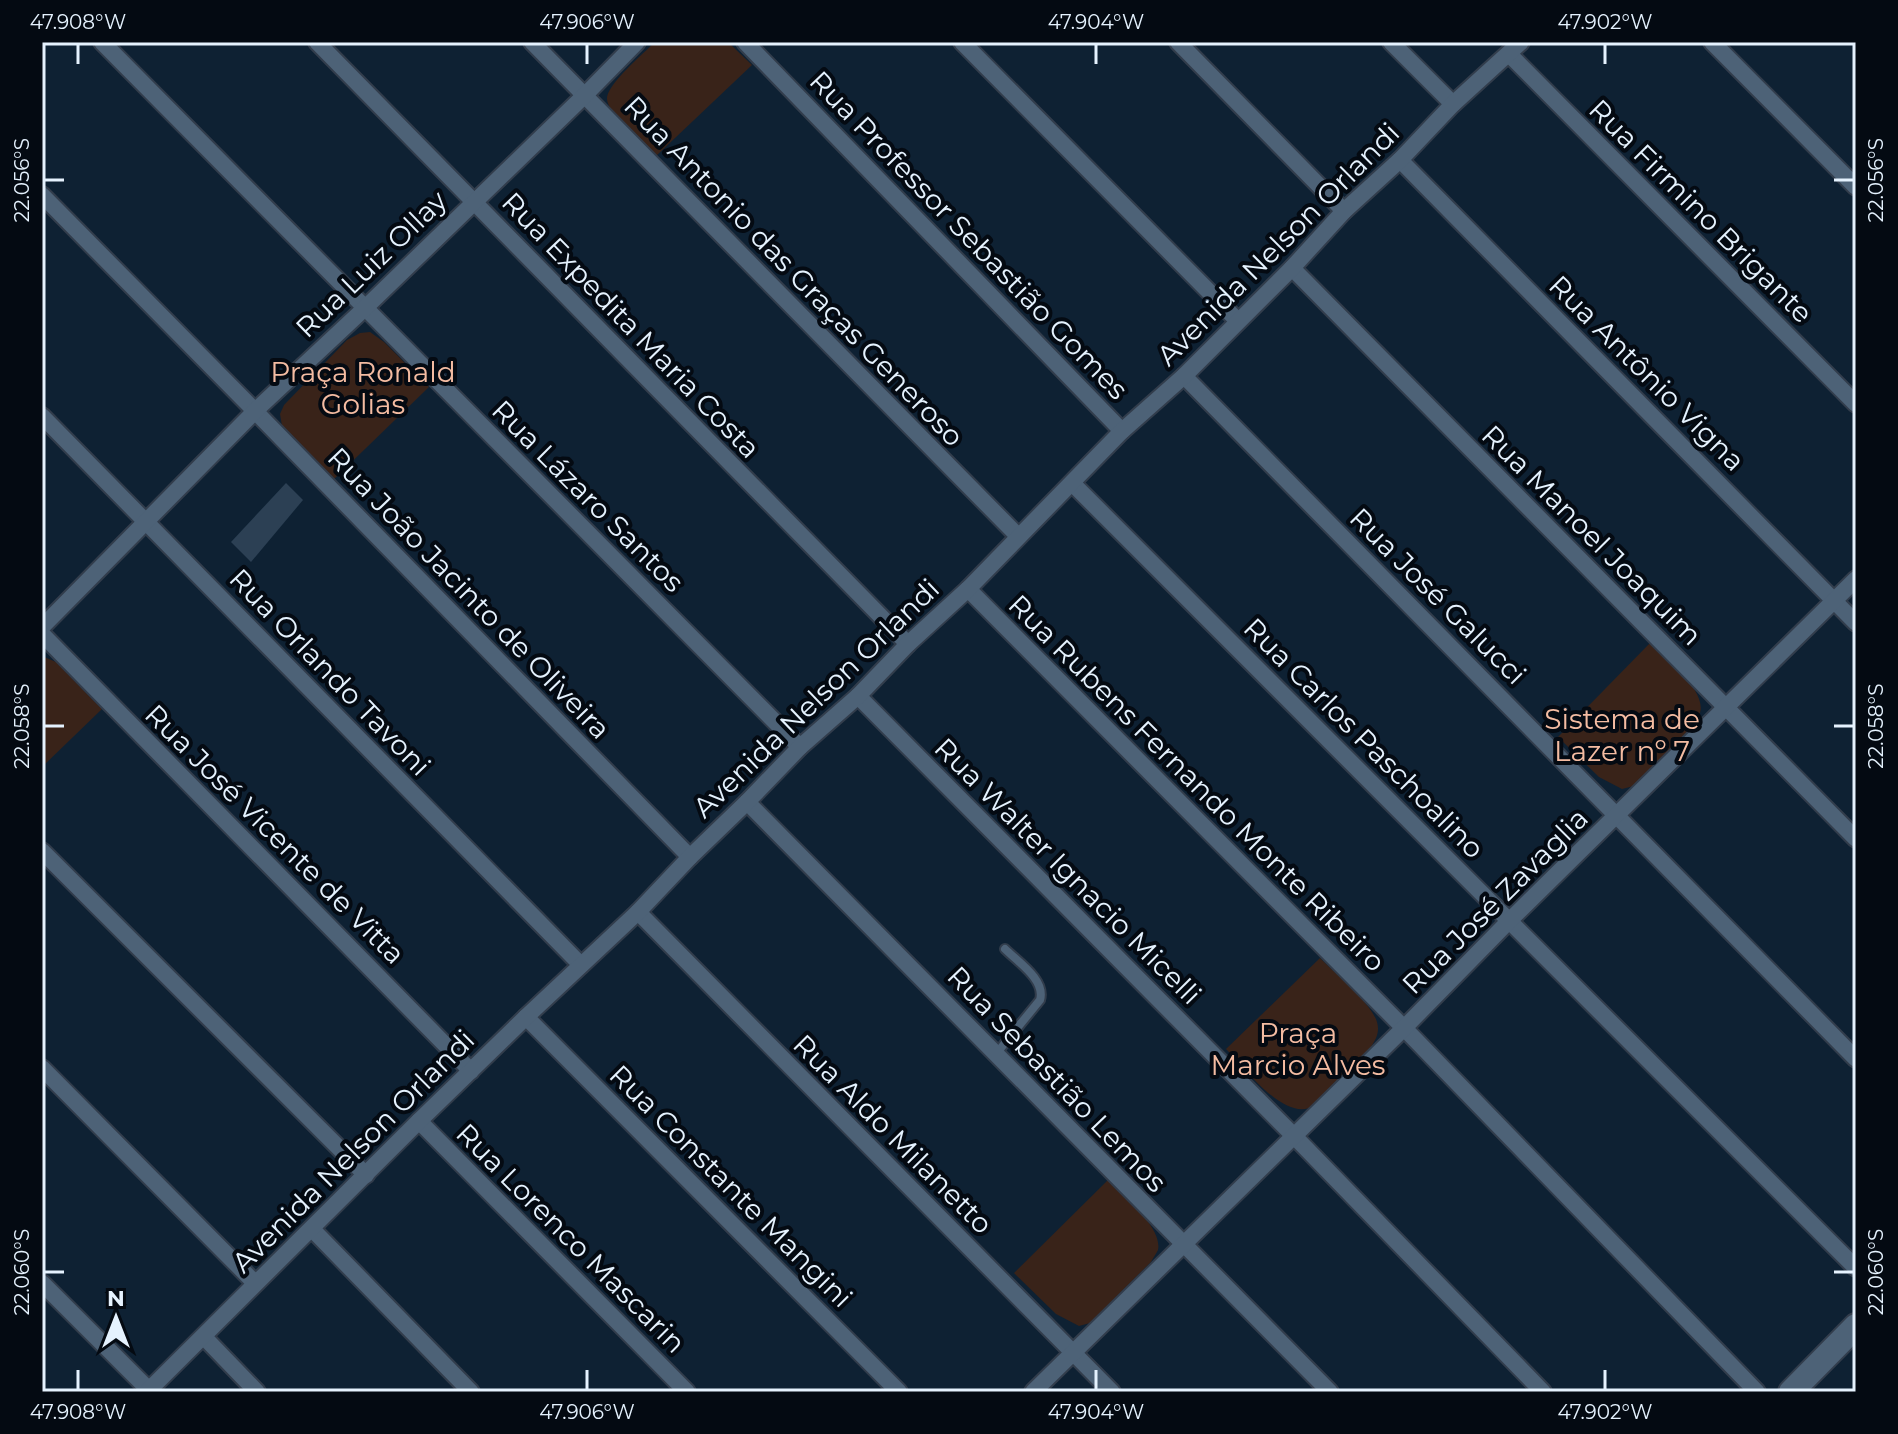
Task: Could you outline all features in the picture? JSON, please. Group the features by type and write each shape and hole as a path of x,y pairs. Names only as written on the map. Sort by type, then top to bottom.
{"main road":[{"path":"1791,1392 1856,1326"}],"street":[{"name":"Rua Lázaro Santos","path":"102,42 800,747"},
{"name":"Rua Expedita Maria Costa","path":"317,42 908,644"},
{"name":"Rua Antonio das Graças Generoso","path":"532,42 1018,536"},
{"name":"Rua Luiz Ollay","path":"42,627 255,411 637,42"},
{"name":"Rua Professor Sebastião Gomes","path":"745,42 1122,431"},
{"path":"962,42 1238,321"},
{"path":"1178,42 1344,211"},
{"path":"1391,42 1453,104"},
{"path":"1712,42 1856,187"},
{"name":"Avenida Nelson Orlandi","path":"148,1391 419,1121 638,912 800,747 858,696 908,644 968,589 1122,431 1184,376 1344,211 1515,48"},
{"name":"Rua Firmino Brigante","path":"1515,48 1856,404"},
{"name":"Rua Antônio Vigna","path":"1400,160 1856,623"},
{"name":"Rua João Jacinto de Oliveira","path":"42,195 690,857"},
{"name":"Rua Manoel Joaquim","path":"1292,268 1856,839"},
{"name":"Rua José Galucci","path":"1184,376 1856,1059"},
{"name":"Rua Orlando Tavoni","path":"42,416 581,965"},
{"name":"Rua Carlos Paschoalino","path":"1072,483 1856,1268"},
{"name":"Rua José Zavaglia","path":"1033,1392 1856,579"},
{"name":"Rua Rubens Fernando Monte Ribeiro","path":"968,589 1404,1028 1757,1392"},
{"name":"Rua José Vicente de Vitta","path":"42,634 471,1071"},
{"name":"Rua Walter Ignacio Micelli","path":"858,696 1543,1392"},
{"name":"Rua Sebastião Lemos","path":"747,802 1330,1392"},
{"path":"42,851 366,1175"},
{"name":"Rua Aldo Milanetto","path":"638,912 1112,1392"},
{"name":"Rua Constante Mangini","path":"526,1017 899,1392"},
{"path":"42,1068 255,1283"},
{"name":"Rua Lorenco Mascarin","path":"419,1121 687,1392"},
{"path":"312,1229 471,1392"},
{"path":"42,1283 148,1391"},
{"path":"204,1337 257,1392"}],"lane":[{"path":"996,1054 1040,1000 1043,992 1040,983 1005,949"}],"green space":[{"path":"655,42 728,42 752,65 655,157 620,121 607,99 619,78"},
{"name":"Praça Ronald Golias","path":"370,332 429,387 333,480 282,426 280,414 284,405 347,340"},
{"name":"Sistema de Lazer nº 7","path":"1650,643 1691,685 1697,694 1700,713 1694,725 1634,786 1622,789 1599,777 1558,737"},
{"path":"42,656 56,662 102,709 42,767"},
{"name":"Praça Marcio Alves","path":"1320,958 1368,1007 1377,1022 1378,1032 1371,1047 1330,1090 1309,1108 1298,1109 1287,1106 1264,1089 1226,1049"},
{"path":"1108,1180 1148,1222 1158,1241 1158,1250 1151,1262 1090,1323 1079,1326 1056,1314 1014,1273"}],"building":[{"path":"286,483 303,500 251,562 231,542"}]}
